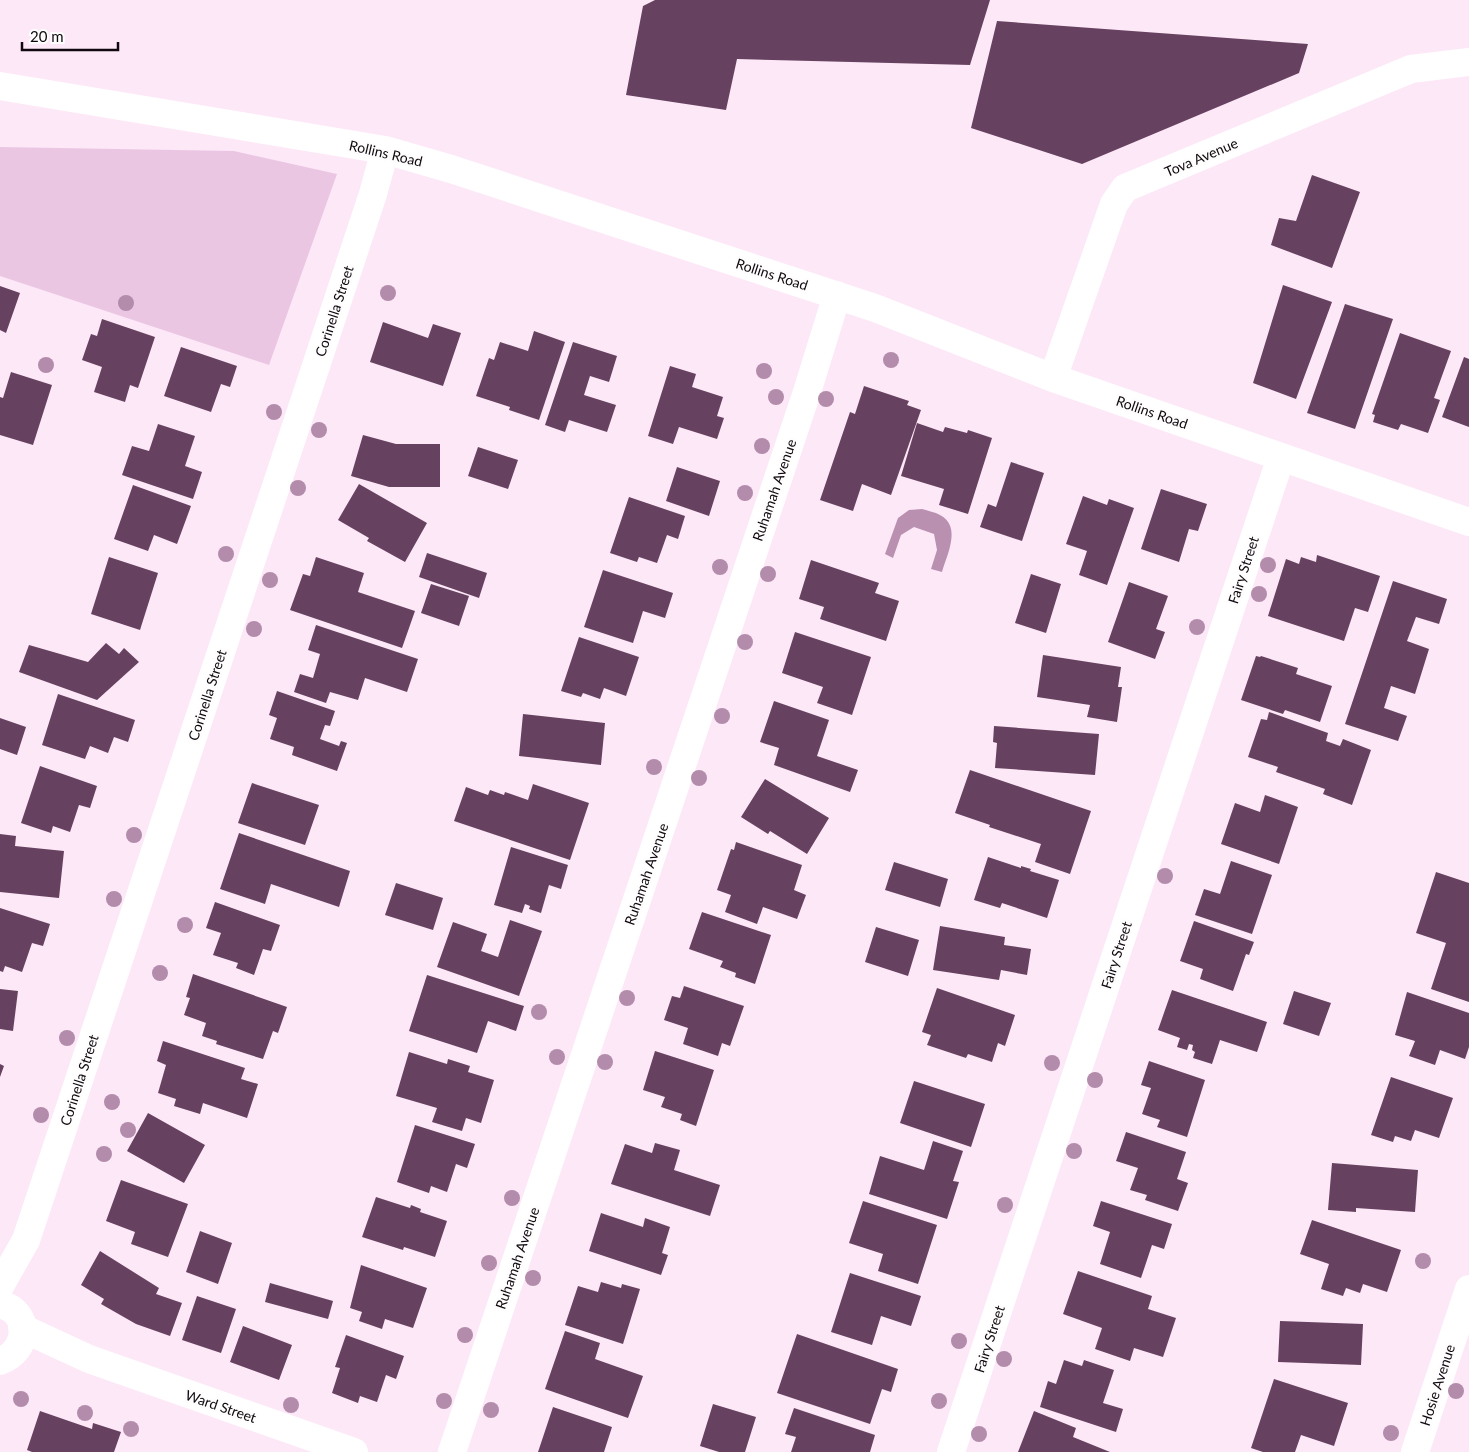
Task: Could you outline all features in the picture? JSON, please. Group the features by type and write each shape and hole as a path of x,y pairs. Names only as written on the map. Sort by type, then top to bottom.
{"street":[{"name":"Tova Avenue","path":"1053,378 1114,204 1125,188 1411,69 1469,62"},
{"name":"Rollins Road","path":"0,86 385,150 451,169 837,295 1053,378 1469,522"},
{"name":"Rollins Road","path":"0,97 56,96"},
{"name":"Corinella Street","path":"5,1358 21,1344 13,1316 26,1240 370,204 385,150"},
{"name":"Ruhamah Avenue","path":"452,1452 807,392 837,295"},
{"name":"Fairy Street","path":"951,1452 1281,457"},
{"name":"Corinella Street","path":"0,1286 26,1240"},
{"name":"Hosie Avenue","path":"1415,1452 1469,1288"},
{"name":"Ward Street","path":"13,1316 89,1359 354,1452"},
{"name":"Ward Street","path":"5,1358 89,1359"}],"shaded area":[{"path":"0,147 234,151 337,174 269,365 0,276"},
{"path":"922,509 940,515 947,520 950,526 952,533 951,541 942,572 931,569 937,550 934,534 914,527 901,535 893,558 885,554 898,518 909,510"}],"building":[{"path":"655,0 990,0 970,65 737,59 726,110 626,95 643,6"},
{"path":"997,21 1308,44 1299,73 1082,164 971,128"},
{"path":"1312,175 1360,192 1332,268 1271,245 1279,218 1296,221"},
{"path":"1283,285 1332,302 1296,399 1253,383"},
{"path":"0,286 20,293 6,333 0,330"},
{"path":"1345,304 1393,319 1355,429 1307,413"},
{"path":"102,319 155,337 138,388 130,385 125,402 94,392 102,367 82,360 91,334 97,336"},
{"path":"383,322 428,338 433,324 461,333 443,386 370,362"},
{"path":"534,331 565,342 539,420 509,410 510,407 476,396 489,358 494,360 500,342 528,351"},
{"path":"1400,333 1451,351 1434,398 1440,400 1428,433 1401,424 1398,430 1373,422 1375,415 1372,414"},
{"path":"573,342 617,356 609,382 590,376 584,395 616,405 607,432 569,420 565,432 545,425"},
{"path":"181,347 237,366 230,387 221,384 211,412 164,396"},
{"path":"1464,357 1469,359 1469,427 1442,417"},
{"path":"670,366 696,374 692,387 723,397 717,416 724,418 717,439 679,427 673,444 648,436"},
{"path":"11,372 52,385 33,445 0,435 0,397 3,398"},
{"path":"864,386 909,401 907,405 921,410 891,495 862,484 853,511 820,500 850,412 855,414"},
{"path":"917,423 943,432 945,427 967,433 968,430 992,438 968,514 939,505 944,489 901,476"},
{"path":"158,424 195,436 185,466 202,472 193,499 122,475 132,446 149,451"},
{"path":"363,435 396,444 440,444 440,487 389,487 351,476"},
{"path":"478,447 518,460 508,489 468,476"},
{"path":"1011,462 1044,473 1022,541 980,527 988,504 996,507"},
{"path":"677,467 720,481 709,516 666,501"},
{"path":"359,484 427,523 405,562 367,541 369,538 338,520"},
{"path":"133,485 191,506 177,544 154,535 148,551 114,539"},
{"path":"1161,489 1207,504 1198,531 1189,529 1179,562 1141,549"},
{"path":"1083,496 1107,505 1109,499 1134,508 1107,585 1079,575 1087,551 1066,544"},
{"path":"629,497 685,516 678,539 667,535 657,563 639,557 637,562 610,553"},
{"path":"427,553 487,573 479,598 419,577"},
{"path":"1317,555 1380,576 1368,612 1355,608 1344,641 1268,616 1286,559 1299,564 1301,557 1316,562"},
{"path":"109,557 158,573 140,630 91,614"},
{"path":"316,557 364,573 358,592 415,611 402,648 290,610 303,574 310,576"},
{"path":"811,560 879,583 875,593 899,601 886,641 820,619 824,607 799,599"},
{"path":"603,570 673,593 665,618 643,611 633,643 584,627"},
{"path":"1031,574 1061,584 1046,633 1015,623"},
{"path":"1393,581 1447,599 1439,624 1416,617 1407,641 1429,649 1415,694 1391,686 1384,708 1407,716 1398,741 1345,724"},
{"path":"1129,582 1168,596 1156,629 1165,632 1155,659 1108,642"},
{"path":"431,584 469,596 459,626 421,613"},
{"path":"316,625 418,659 407,692 365,678 358,700 330,692 326,703 294,692 300,674 313,678 320,654 308,650"},
{"path":"795,632 871,657 852,715 817,703 823,687 782,673"},
{"path":"579,637 639,657 626,696 604,688 600,699 583,693 581,697 561,691"},
{"path":"106,643 119,654 124,648 139,662 97,700 19,672 29,645 88,662"},
{"path":"1043,655 1121,667 1118,687 1122,687 1117,722 1087,717 1090,705 1037,697"},
{"path":"1256,656 1298,668 1296,674 1332,686 1320,722 1285,710 1283,714 1241,700"},
{"path":"277,691 335,711 330,726 325,725 320,739 339,746 341,741 347,743 337,771 292,755 294,747 270,739 277,718 269,715"},
{"path":"58,694 135,720 128,742 114,737 108,753 90,746 85,759 42,745"},
{"path":"774,701 829,720 817,756 858,770 850,792 774,765 779,748 760,742"},
{"path":"1269,712 1328,733 1326,741 1340,746 1343,739 1371,750 1352,805 1323,794 1325,789 1276,772 1278,767 1248,757 1261,719 1267,720"},
{"path":"523,714 605,723 601,765 519,756"},
{"path":"0,718 26,727 17,755 0,749"},
{"path":"994,726 1099,734 1095,775 995,768 997,743 993,742"},
{"path":"40,766 97,786 90,808 79,805 70,832 53,826 51,833 21,823"},
{"path":"970,770 1091,811 1070,874 1035,862 1041,844 989,827 990,825 955,813"},
{"path":"765,779 829,818 807,854 770,831 768,834 741,817"},
{"path":"252,783 319,805 305,845 238,823"},
{"path":"533,784 589,803 570,860 454,821 466,787 488,795 490,790 504,795 505,792 528,800"},
{"path":"1265,795 1298,807 1279,864 1221,844 1235,803 1260,812"},
{"path":"239,833 350,871 339,907 271,884 265,904 220,889"},
{"path":"0,834 16,836 15,846 64,851 59,898 0,892"},
{"path":"736,842 802,865 794,890 806,895 797,919 763,907 757,924 725,912 731,895 717,890 731,849 734,850"},
{"path":"511,847 568,865 561,889 549,885 541,913 529,909 530,906 525,904 522,913 494,905"},
{"path":"988,857 1021,868 1021,866 1031,869 1030,871 1059,880 1047,918 1002,903 1000,908 974,900"},
{"path":"1231,861 1272,875 1252,934 1195,915 1204,889 1220,894"},
{"path":"894,862 948,879 940,907 885,890"},
{"path":"1436,872 1469,883 1469,1002 1431,989 1446,943 1416,933"},
{"path":"396,883 443,898 433,930 385,915"},
{"path":"215,902 280,925 271,951 263,949 254,975 236,968 238,963 213,955 221,933 206,928"},
{"path":"0,908 50,924 43,946 32,943 22,972 5,966 3,972 0,971"},
{"path":"702,912 771,935 755,984 735,977 736,973 720,967 723,961 689,949"},
{"path":"510,920 542,931 519,996 437,967 453,922 487,934 481,951 498,957"},
{"path":"1194,921 1254,942 1249,955 1246,954 1233,991 1200,979 1203,969 1180,961"},
{"path":"940,926 1005,937 1004,945 1031,949 1027,975 1001,970 999,980 933,970"},
{"path":"876,927 919,940 908,976 865,962"},
{"path":"193,974 287,1007 278,1033 273,1031 263,1059 216,1044 217,1041 202,1036 206,1023 184,1015 190,998 186,997"},
{"path":"427,975 524,1006 516,1031 488,1021 477,1053 409,1031"},
{"path":"684,986 744,1006 730,1046 722,1043 718,1056 683,1044 688,1028 664,1020 672,996 680,998"},
{"path":"937,988 1015,1015 1005,1046 998,1043 992,1062 968,1054 966,1058 927,1045 931,1035 922,1032"},
{"path":"0,989 18,991 13,1031 0,1029"},
{"path":"1172,990 1267,1022 1257,1052 1220,1040 1212,1064 1193,1058 1195,1052 1192,1050 1193,1045 1189,1044 1187,1050 1177,1047 1180,1038 1158,1030"},
{"path":"1294,991 1331,1003 1319,1036 1283,1024"},
{"path":"1407,992 1469,1013 1469,1047 1465,1059 1440,1050 1435,1065 1409,1056 1415,1041 1395,1035"},
{"path":"163,1041 245,1068 241,1079 258,1084 247,1118 203,1103 200,1114 174,1106 176,1099 158,1093 166,1065 157,1061"},
{"path":"655,1051 714,1070 696,1126 680,1120 682,1114 661,1107 665,1097 643,1090"},
{"path":"409,1052 447,1064 448,1059 470,1066 468,1072 494,1080 481,1123 466,1118 462,1131 432,1122 437,1108 396,1096"},
{"path":"1149,1061 1205,1080 1187,1137 1157,1127 1160,1120 1142,1114 1151,1088 1141,1085"},
{"path":"0,1064 4,1066 0,1077"},
{"path":"1391,1077 1453,1098 1439,1138 1415,1130 1411,1141 1395,1136 1393,1142 1371,1135"},
{"path":"914,1081 985,1104 971,1147 900,1123"},
{"path":"148,1113 205,1145 184,1183 127,1151"},
{"path":"415,1125 475,1144 467,1168 456,1164 447,1192 431,1186 429,1193 397,1182"},
{"path":"1126,1132 1186,1152 1177,1179 1188,1183 1178,1211 1145,1200 1147,1195 1130,1190 1138,1168 1116,1161"},
{"path":"933,1141 963,1151 953,1181 959,1182 947,1219 869,1194 880,1156 924,1170"},
{"path":"655,1143 680,1150 674,1170 720,1185 710,1216 611,1184 625,1144 652,1153"},
{"path":"1332,1163 1418,1170 1415,1212 1356,1208 1356,1212 1328,1210"},
{"path":"121,1180 188,1204 168,1257 131,1244 135,1232 106,1221"},
{"path":"376,1197 410,1208 411,1205 421,1209 420,1212 447,1221 435,1257 404,1247 403,1250 362,1237"},
{"path":"863,1201 937,1225 918,1284 878,1271 883,1254 849,1243"},
{"path":"1101,1201 1172,1224 1164,1249 1152,1245 1141,1278 1100,1264 1110,1232 1093,1226"},
{"path":"601,1213 643,1227 645,1218 670,1227 662,1253 668,1255 661,1275 589,1251"},
{"path":"1312,1220 1401,1250 1387,1292 1363,1284 1360,1293 1346,1288 1343,1296 1321,1289 1329,1264 1300,1254"},
{"path":"200,1231 232,1243 218,1284 186,1272"},
{"path":"100,1251 159,1288 156,1294 182,1303 170,1336 136,1324 101,1304 104,1299 81,1285"},
{"path":"361,1265 427,1288 413,1328 385,1319 382,1329 359,1321 362,1312 350,1308"},
{"path":"1078,1271 1152,1296 1148,1309 1176,1318 1163,1357 1134,1348 1130,1361 1095,1349 1102,1328 1063,1314"},
{"path":"850,1273 921,1296 911,1326 881,1316 872,1345 831,1332"},
{"path":"601,1282 621,1288 622,1284 640,1289 623,1344 565,1325 578,1286 598,1292"},
{"path":"270,1283 333,1301 328,1319 265,1302"},
{"path":"197,1296 236,1309 221,1353 182,1340"},
{"path":"1280,1321 1363,1324 1361,1365 1278,1362"},
{"path":"243,1326 292,1345 279,1380 230,1362"},
{"path":"565,1331 600,1343 595,1359 643,1376 628,1418 545,1389"},
{"path":"797,1334 898,1369 891,1392 882,1389 870,1424 777,1393"},
{"path":"346,1335 404,1356 396,1379 386,1375 377,1402 360,1396 358,1403 332,1393 340,1368 335,1367"},
{"path":"1064,1360 1082,1366 1084,1360 1114,1370 1103,1403 1123,1409 1116,1432 1040,1407 1048,1381 1056,1384"},
{"path":"1274,1379 1348,1403 1334,1446 1301,1435 1295,1452 1263,1452 1251,1448"},
{"path":"713,1404 756,1417 745,1452 719,1452 700,1446"},
{"path":"553,1407 612,1427 604,1452 538,1452"},
{"path":"794,1408 875,1435 870,1452 791,1452 796,1437 785,1434"},
{"path":"40,1411 92,1429 93,1423 121,1432 114,1452 32,1452 27,1450"},
{"path":"1034,1411 1076,1428 1073,1437 1110,1452 1018,1452"}]}
